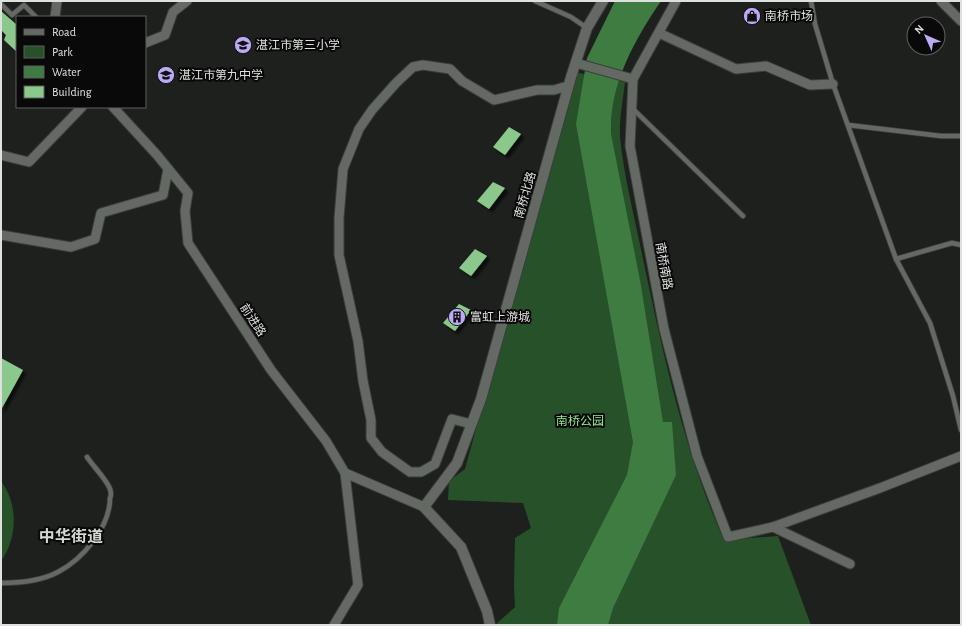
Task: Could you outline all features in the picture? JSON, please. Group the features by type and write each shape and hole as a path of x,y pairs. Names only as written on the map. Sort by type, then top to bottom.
{"street":[{"path":"56,16 57,1"},
{"path":"146,43 165,35 173,12 188,1"},
{"name":"南桥北路","path":"424,507 457,463 481,399 576,63 588,28 603,1"},
{"name":"南桥南路","path":"676,1 633,79 630,146 664,329 697,456 728,537 773,527"},
{"path":"941,1 961,20"},
{"path":"658,33 736,69 766,66 810,85 833,84"},
{"path":"576,63 633,79"},
{"path":"471,424 452,419 435,464 421,472 410,472 382,452 371,438 371,420 363,381 358,341 339,255 339,218 343,169 359,129 396,83 413,67 423,65 450,69 462,81 494,100 537,90 554,90 564,87"},
{"path":"1,155 29,162 81,108"},
{"name":"前进路","path":"113,108 188,193 185,211 188,243 271,370 326,441 345,473"},
{"path":"1,235 71,246 95,240 101,213 163,195 168,169"},
{"path":"773,527 880,488 961,456"},
{"path":"334,625 358,585 345,473 424,507 461,547 487,611 490,625"},
{"path":"773,527 850,564"}],"lane":[{"path":"535,1 571,17 588,28"},
{"path":"811,1 815,24 833,84 896,259 930,323 953,396 961,430"},
{"path":"1,4 12,15 24,5 35,16"},
{"path":"564,87 572,77"},
{"path":"631,106 744,216"},
{"path":"848,125 941,136 961,136"},
{"path":"896,259 952,243 961,245"},
{"path":"1,583 41,579 57,573 70,564 94,540 102,529 110,510 111,490 87,457"}],"green space":[{"name":"南桥公园","path":"574,72 625,82 621,110 620,137 627,183 651,295 667,366 686,437 697,472 724,540 778,536 811,625 495,625 515,607 515,538 531,528 523,503 448,500 449,481 465,469"},
{"path":"1,481 11,500 14,521 11,542 1,561"}],"water":[{"path":"615,1 661,1 651,16 625,64 614,98 611,116 611,134 640,280 663,422 672,422 676,475 613,608 608,625 557,625 559,608 627,475 633,442 576,124 587,58"}],"building":[{"path":"1,11 16,24 16,51 4,40 6,35 1,30"},
{"path":"509,127 521,134 505,155 493,147"},
{"path":"493,182 505,188 489,209 477,201"},
{"name":"富虹上游城","path":"475,249 487,256 471,276 459,268"},
{"name":"富虹上游城","path":"459,304 471,310 455,331 443,323"},
{"path":"1,358 23,370 1,410"}],"place":[{"name":"南桥市场","path":"752,16"},
{"name":"湛江市第三小学","path":"243,45"},
{"name":"湛江市第九中学","path":"166,75"},
{"name":"富虹上游城","path":"457,317"}],"district":[{"name":"中华街道","path":"71,536"}]}
